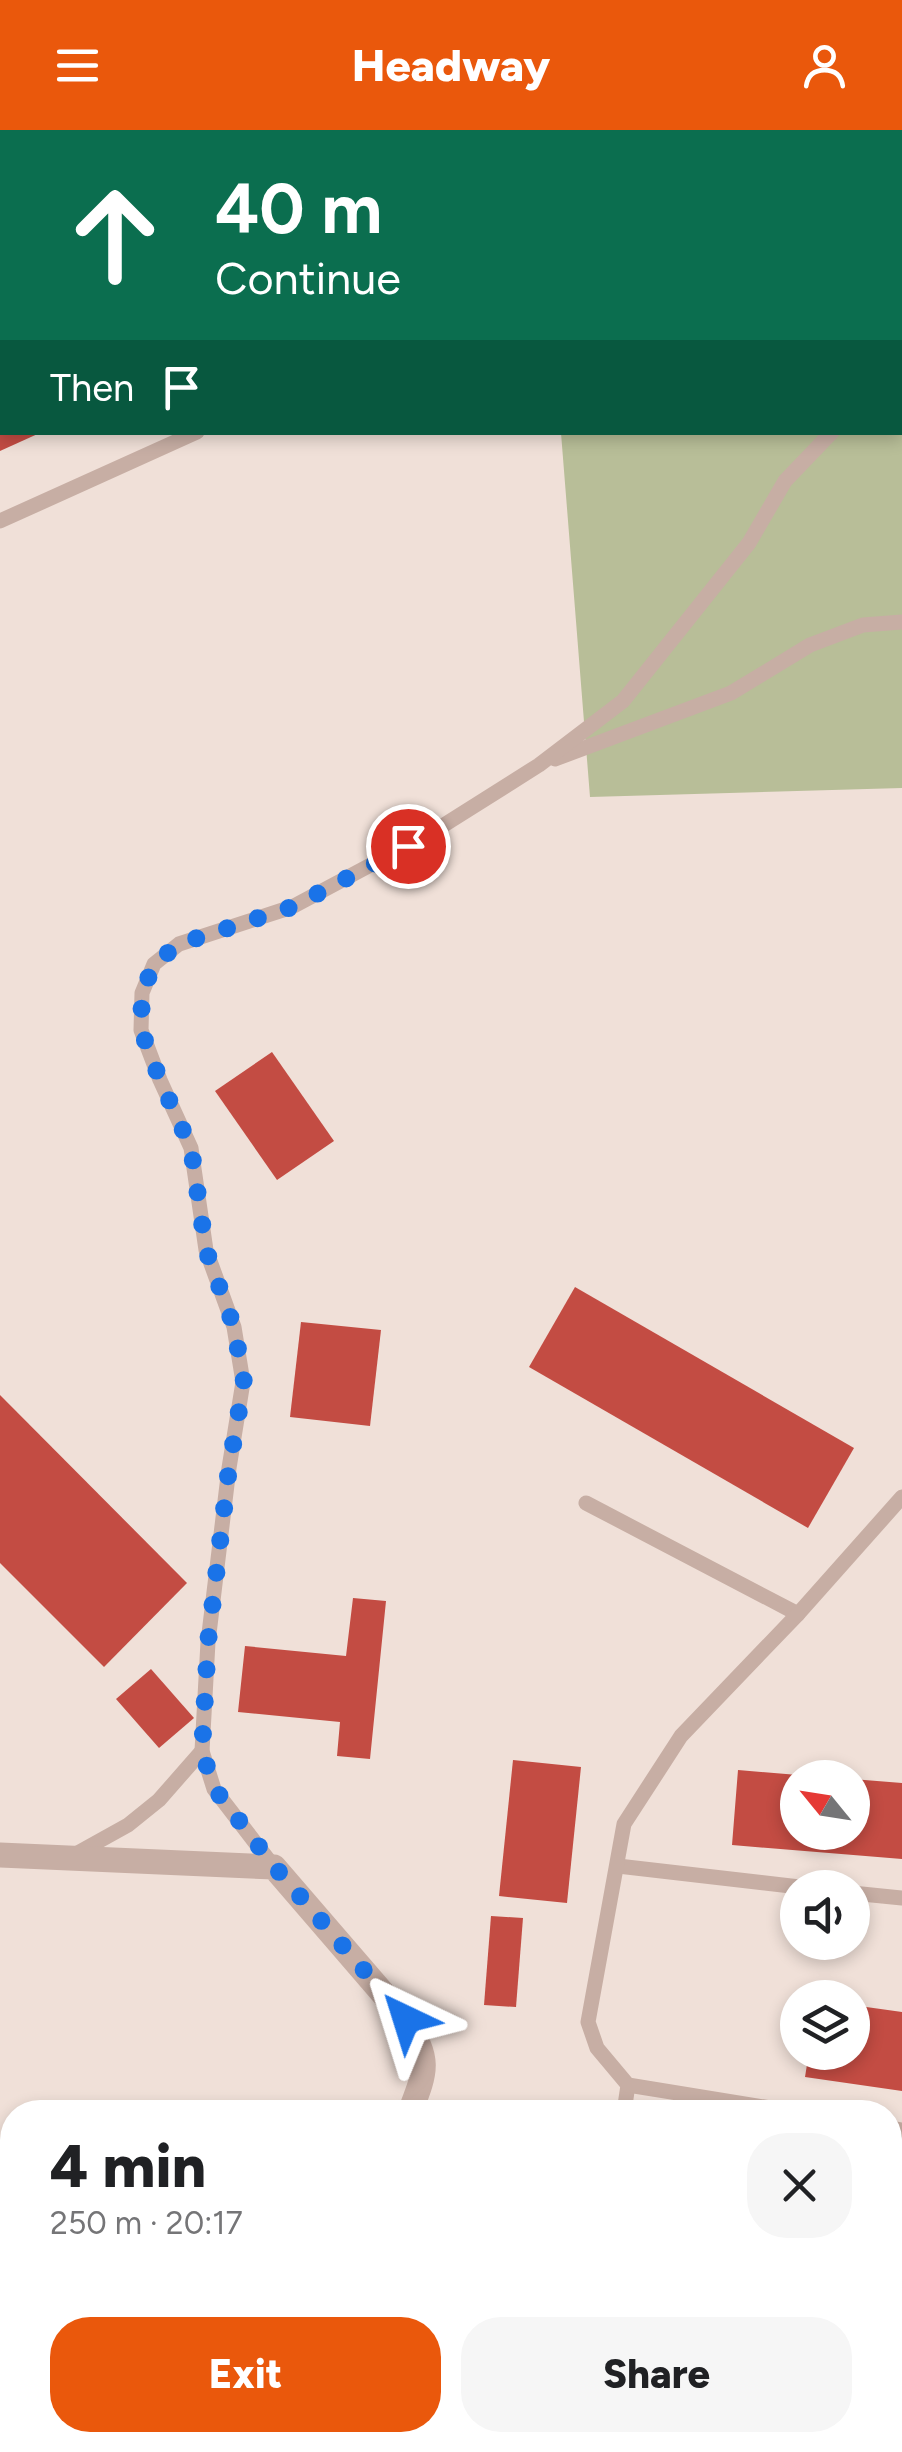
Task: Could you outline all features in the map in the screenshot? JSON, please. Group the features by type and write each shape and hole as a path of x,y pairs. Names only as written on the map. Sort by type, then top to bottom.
{"street":[{"path":"0,1855 274,1866 406,2019 422,2048 424,2074 414,2100"}],"lane":[{"path":"0,520 190,435"},
{"path":"274,1866 214,1788 202,1751 208,1642 229,1468 244,1382 234,1327 206,1250 191,1148 141,1030 142,993 154,964 179,944 292,907 436,830 539,765 623,701 750,543 785,481 829,435"},
{"path":"539,765 731,692 810,645 863,625 902,622"},
{"path":"721,2100 628,2085 597,2048 588,2022 624,1824 681,1736 798,1614 902,1497"},
{"path":"586,1503 798,1614"},
{"path":"73,1856 128,1825 160,1800 202,1751"},
{"path":"618,1866 780,1885"},
{"path":"870,1894 902,1898"},
{"path":"626,2100 628,2085"}],"green space":[{"path":"561,435 902,435 902,788 590,797"}],"building":[{"path":"0,435 35,435 0,451"},
{"path":"272,1052 334,1141 277,1180 215,1091"},
{"path":"575,1287 854,1448 808,1528 529,1367"},
{"path":"301,1322 381,1330 370,1426 290,1417"},
{"path":"0,1395 187,1583 104,1667 0,1563"},
{"path":"353,1598 386,1601 370,1759 337,1756 340,1722 238,1712 245,1646 346,1656"},
{"path":"151,1669 194,1718 159,1748 116,1699"},
{"path":"513,1760 581,1767 567,1903 499,1896"},
{"path":"738,1770 780,1774 780,1849 732,1845"},
{"path":"870,1780 902,1783 902,1859 793,1850 870,1850"},
{"path":"491,1916 523,1918 516,2007 484,2005"},
{"path":"870,2008 902,2012 902,2091 805,2077 806,2070 870,2070"}],"route":[{"path":"406,2019 274,1866 214,1788 202,1751 208,1642 229,1468 244,1382 234,1327 206,1250 191,1148 141,1030 142,993 154,964 179,944 292,907 408,846"}]}
